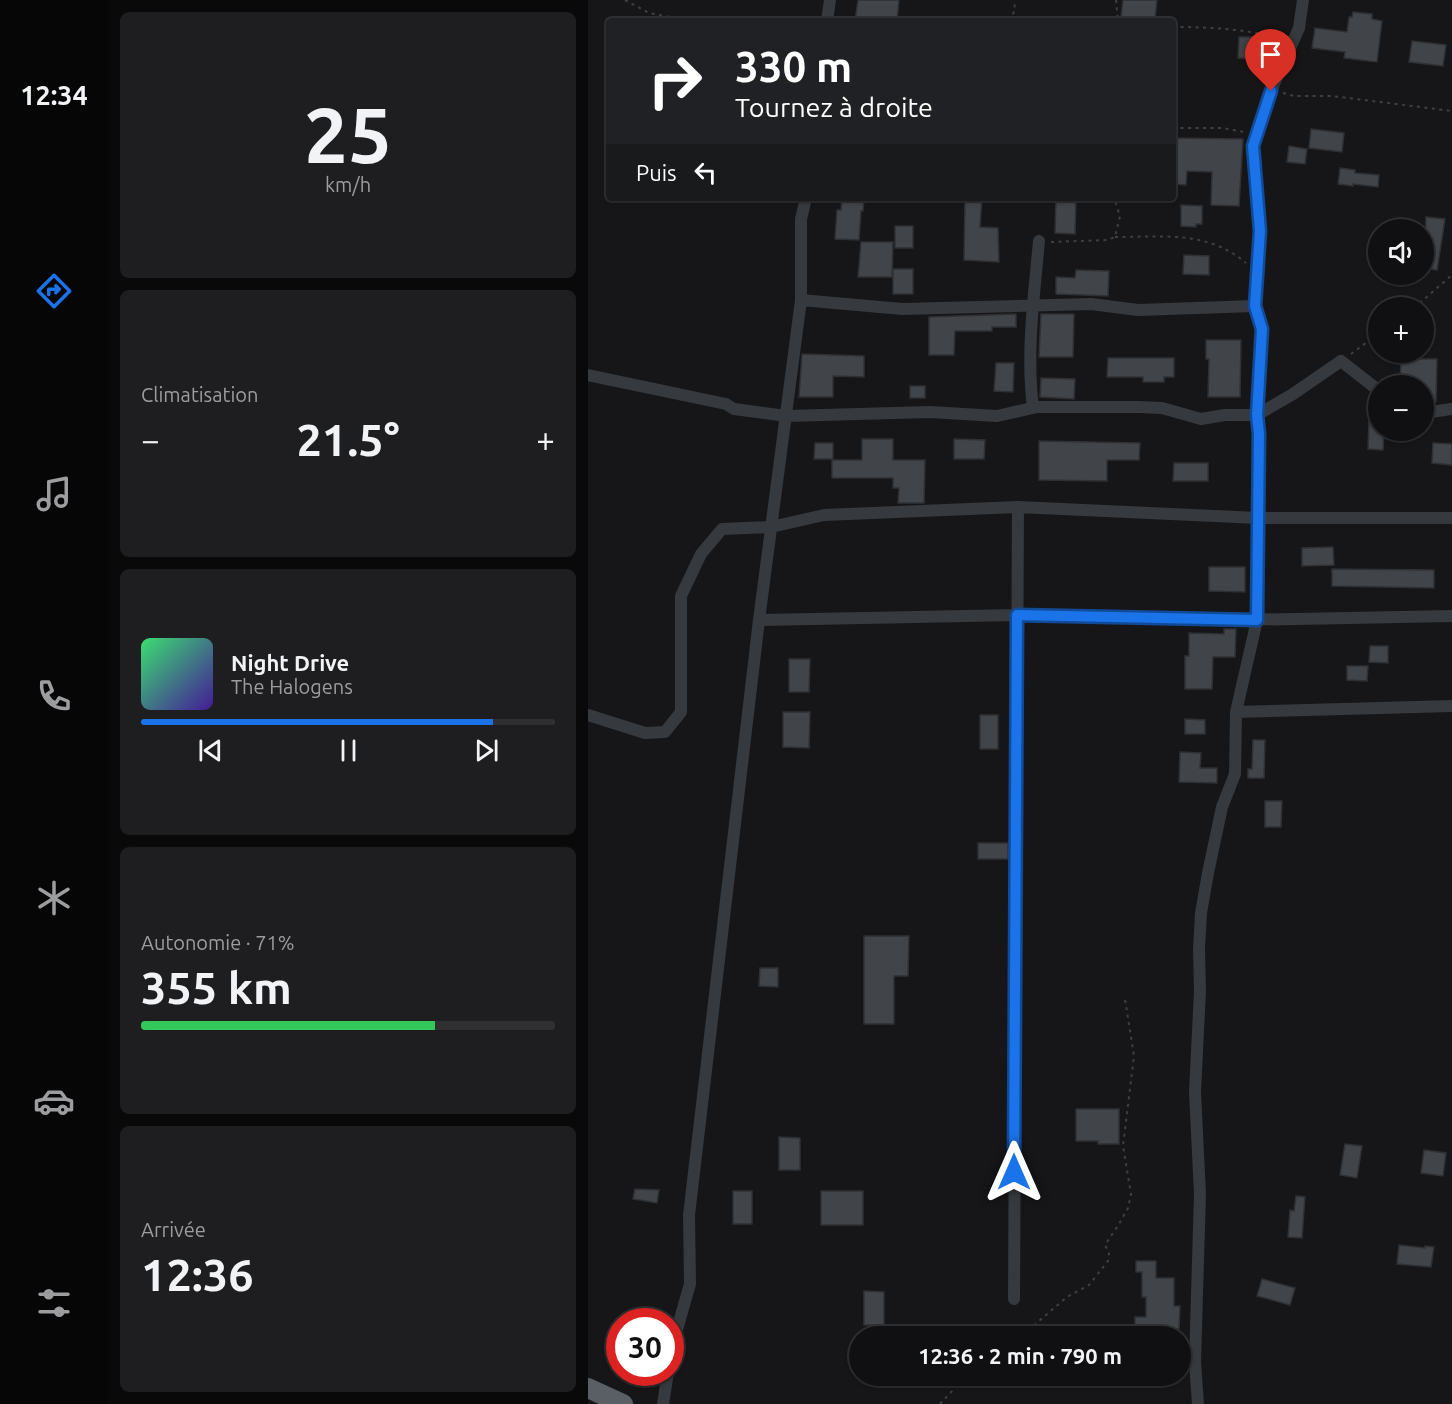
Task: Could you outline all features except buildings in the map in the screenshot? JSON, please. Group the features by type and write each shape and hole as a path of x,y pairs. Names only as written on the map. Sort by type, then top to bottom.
{"highway":[{"path":"588,1388 623,1404"}],"street":[{"path":"827,18 830,0"},
{"path":"1198,1404 1195,1362 1200,1194 1195,1092 1201,913 1222,807 1235,774 1236,712 1257,620 1259,434 1257,415 1262,329 1255,306 1260,231 1253,146 1271,91 1299,28 1303,0"},
{"path":"683,1308 690,1284 689,1215 759,620 801,300 801,219 805,201"},
{"path":"1033,408 1029,379 1039,242"},
{"path":"801,300 902,309 1033,304 1091,304 1138,310 1255,306"},
{"path":"588,375 726,404 734,409 786,416 930,412 997,416 1033,408 1162,408 1201,419 1225,415 1257,415 1293,394 1341,360 1368,382"},
{"path":"1434,412 1452,409"},
{"path":"1014,1299 1018,507"},
{"path":"588,715 645,733 665,732 681,712 681,596 700,554 722,529 771,527 824,515 1018,507 1258,518 1452,518"},
{"path":"759,620 1017,615 1257,620 1452,616"},
{"path":"1236,712 1452,706"},
{"path":"663,1404 666,1386"}],"path":[{"path":"625,0 649,13 675,18"},
{"path":"1008,18 1015,10 1014,0"},
{"path":"1116,0 1118,18"},
{"path":"1176,27 1220,27 1258,32 1294,42"},
{"path":"1271,91 1294,96 1332,96 1452,111"},
{"path":"1176,128 1222,128 1257,135"},
{"path":"1115,201 1120,216 1115,237"},
{"path":"1039,242 1070,243 1107,240 1115,237 1181,236 1210,242 1235,254 1256,271"},
{"path":"1427,297 1452,275"},
{"path":"1341,360 1368,341"},
{"path":"1033,1326 1067,1297 1089,1285 1108,1261 1109,1254 1105,1245 1128,1208 1131,1182 1123,1146 1134,1056 1125,999"},
{"path":"940,1404 955,1386"}],"route":[{"path":"1014,1172 1017,615 1257,620 1259,434 1257,415 1262,329 1255,306 1260,231 1253,146 1271,91"}]}
